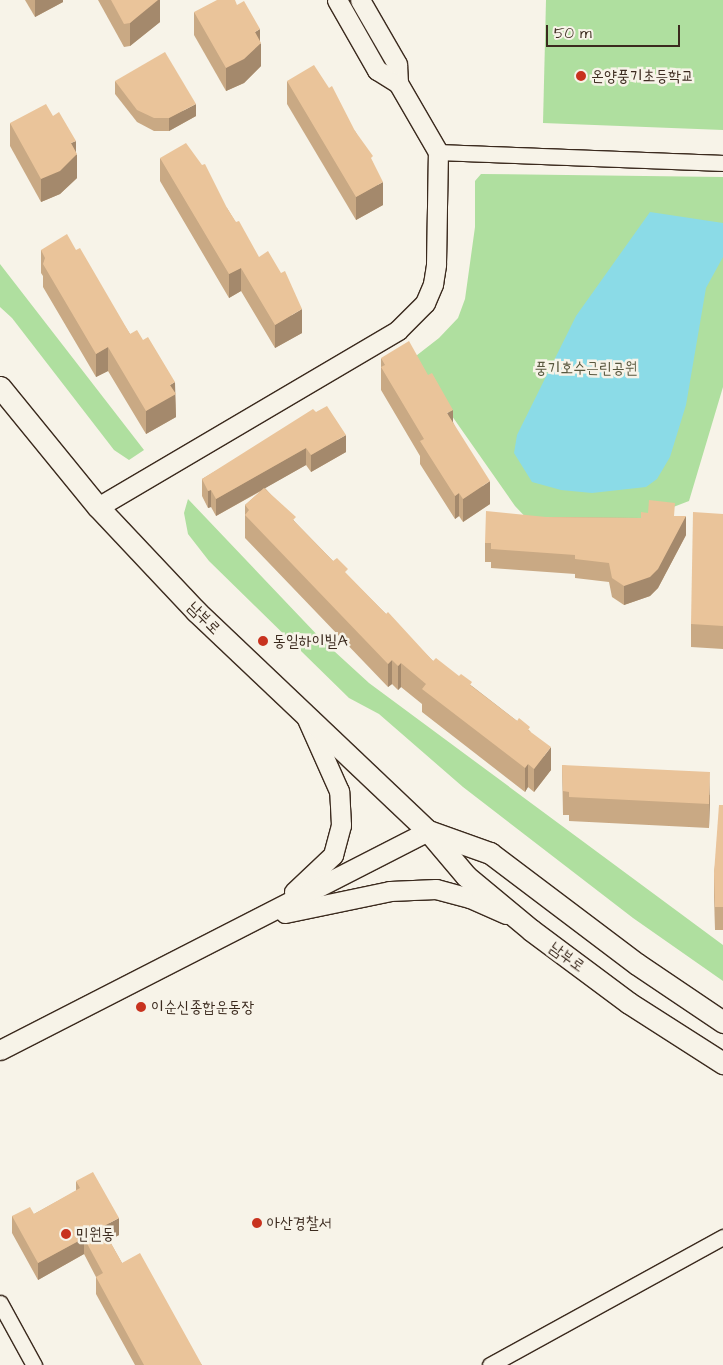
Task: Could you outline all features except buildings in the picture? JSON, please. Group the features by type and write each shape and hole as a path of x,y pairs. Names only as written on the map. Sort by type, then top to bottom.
{"main road":[{"name":"남부로","path":"0,387 98,507 196,611 428,831 466,876 516,918 629,1003 723,1063"},
{"name":"남부로","path":"428,831 490,854 638,964 723,1022"}],"street":[{"path":"337,0 377,70 398,83"},
{"path":"98,507 412,319 425,302 433,284 438,152 398,83 397,64 360,0"},
{"path":"438,152 723,163"},
{"path":"262,918 328,861 333,855 341,825 339,791 305,716"},
{"path":"0,1050 262,918 428,831"},
{"path":"262,918 390,891 436,889 470,898 516,918"},
{"path":"490,1365 723,1236"},
{"path":"0,1302 34,1365"}],"green space":[{"path":"546,0 723,0 723,130 543,123"},
{"name":"풍기호수근린공원","path":"481,174 723,177 723,387 689,501 621,527 534,526 515,506 412,359 439,338 458,318 465,299 475,227 475,181"},
{"path":"0,264 144,450 129,460 114,450 12,318 0,307"},
{"path":"188,499 322,640 369,683 723,945 723,981 633,918 463,787 379,714 349,698 209,561 188,534 184,513"}],"water":[{"path":"650,212 723,223 723,257 706,288 686,405 670,457 657,479 646,487 592,493 561,490 532,482 514,453 517,435 576,316"}],"place":[{"name":"온양풍기초등학교","path":"581,76"},
{"name":"동일하이빌A","path":"263,641"},
{"name":"이순신종합운동장","path":"141,1007"},
{"name":"아산경찰서","path":"257,1223"},
{"name":"민원동","path":"66,1234"}]}
